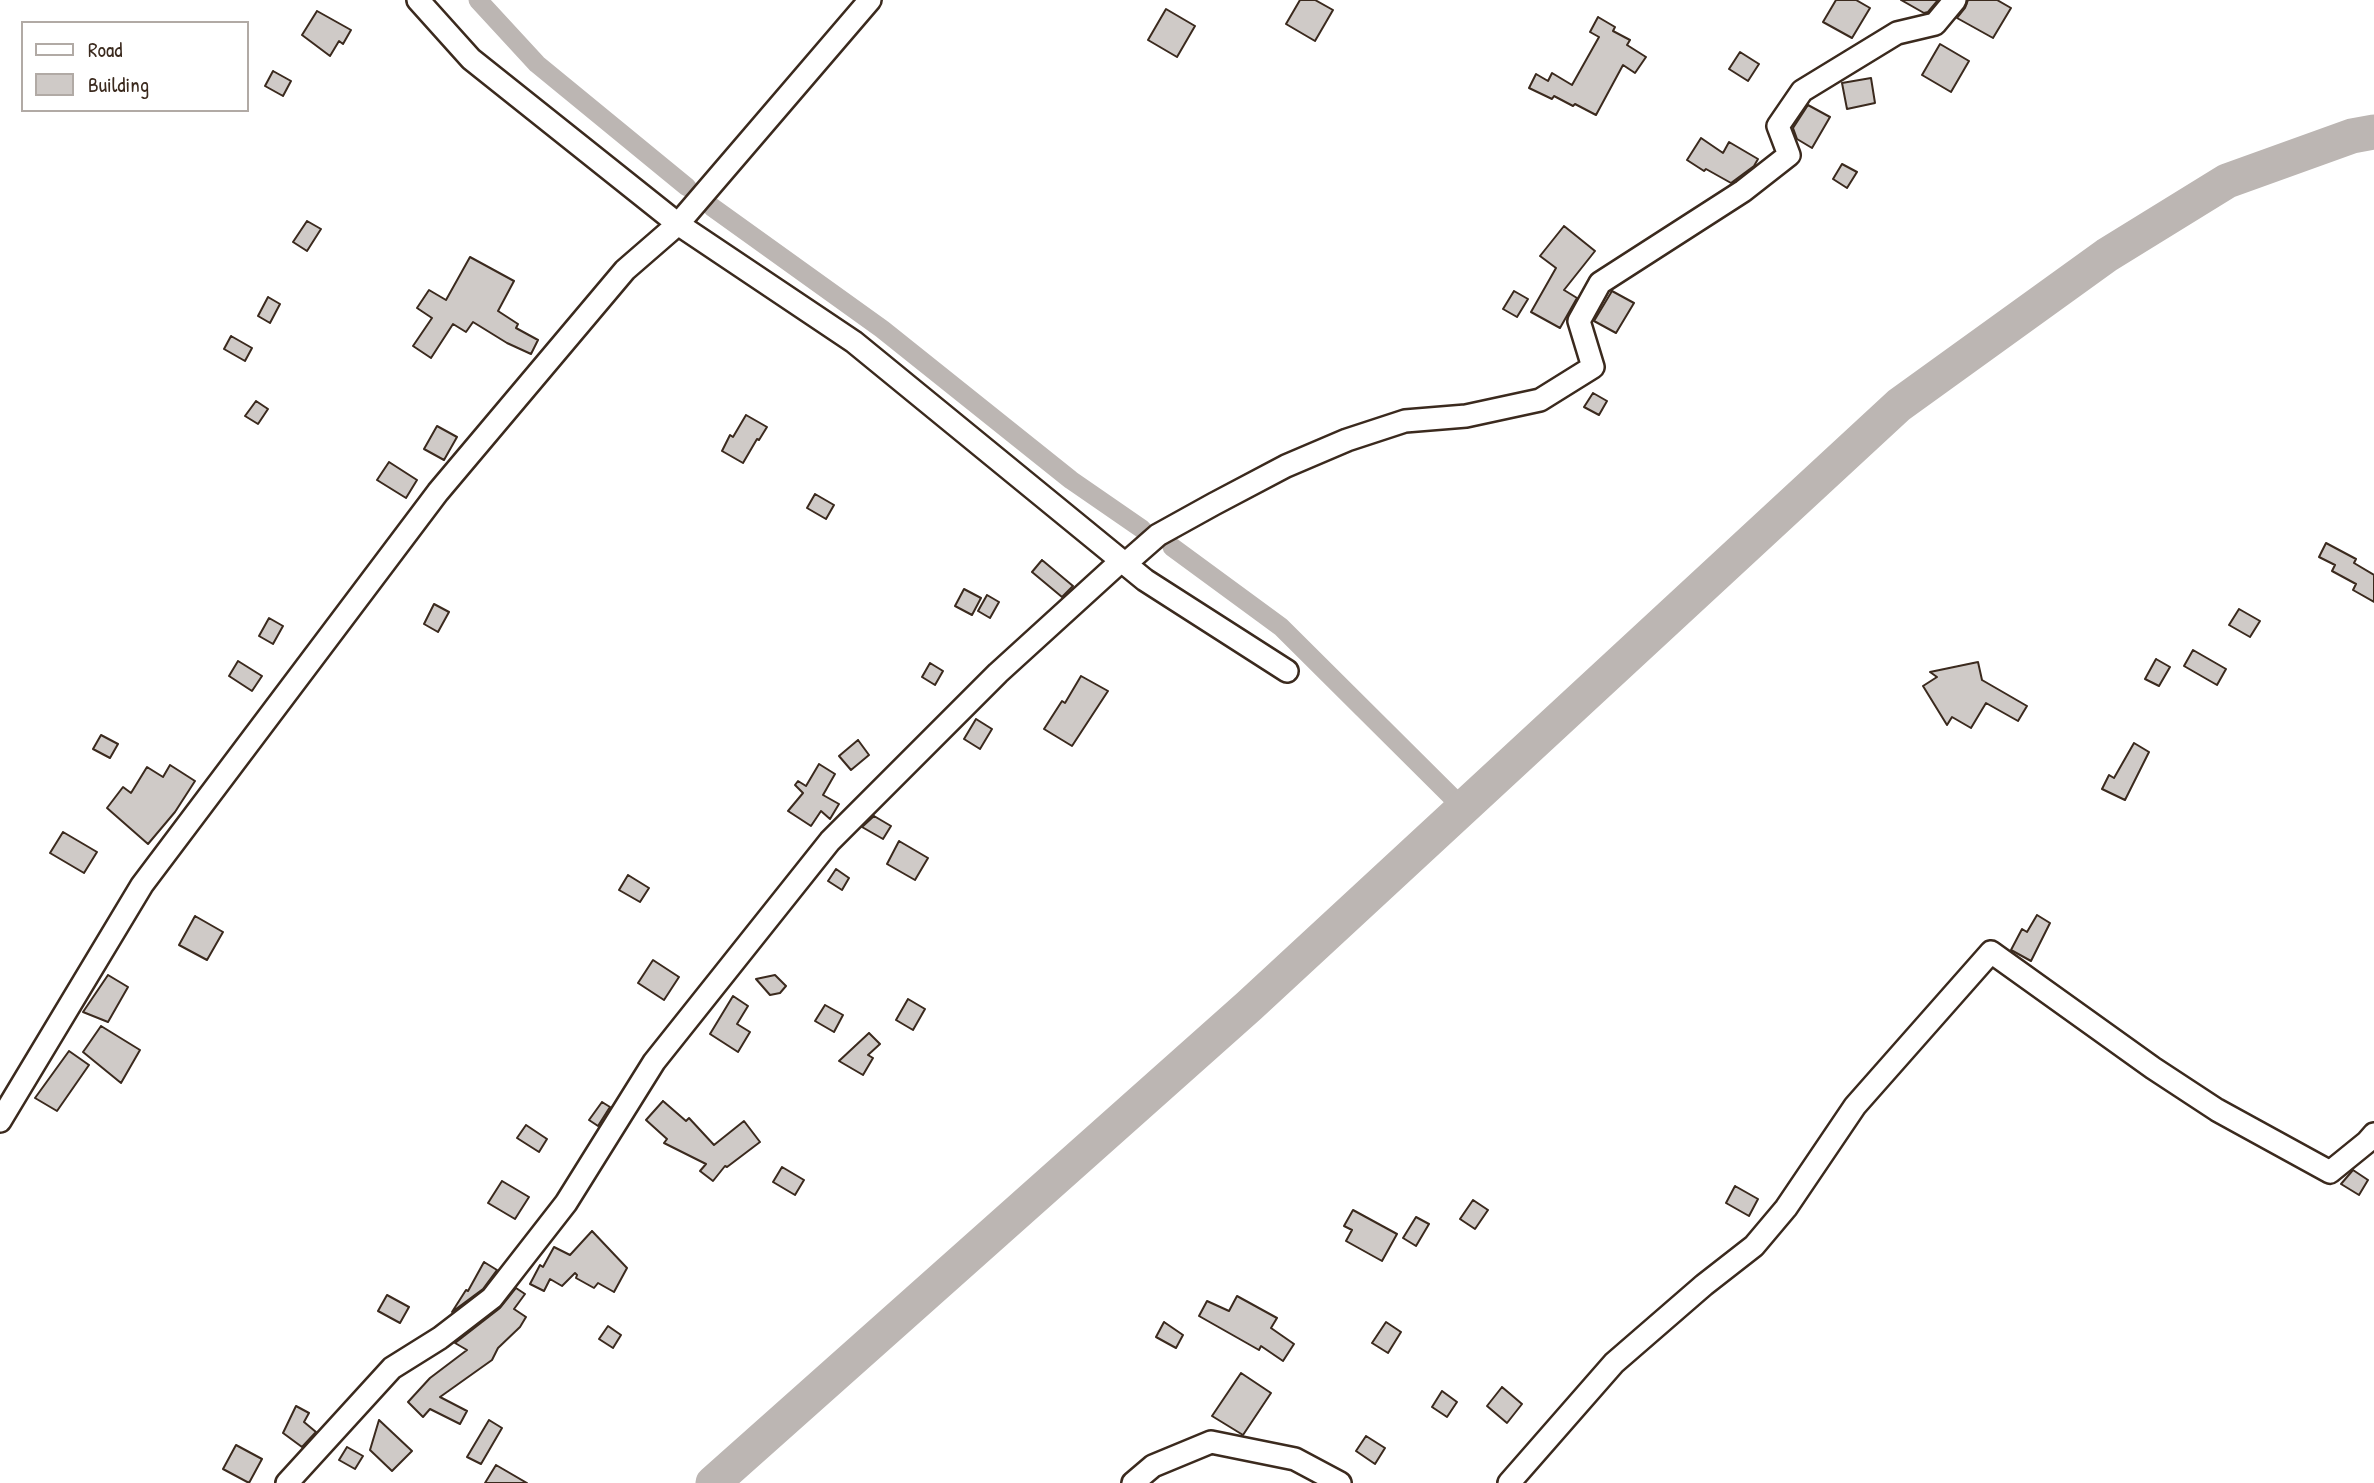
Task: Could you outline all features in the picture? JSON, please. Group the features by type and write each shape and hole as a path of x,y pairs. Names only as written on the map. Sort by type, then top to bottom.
{"street":[{"path":"418,0 471,59 678,224 854,342 1145,580 1287,671"},
{"path":"0,1121 142,885 438,492 625,270 678,224 870,0"},
{"path":"287,1483 391,1368 440,1338 492,1298 566,1203 654,1062 830,841 998,673 1123,562 1158,535 1286,466 1347,440 1405,421 1466,416 1539,400 1593,367 1580,321 1600,283 1743,191 1789,155 1778,126 1802,91 1897,33 1935,24 1955,0"},
{"path":"1509,1483 1614,1363 1704,1285 1754,1247 1786,1208 1855,1106 1991,952 2153,1068 2217,1110 2330,1172 2374,1134"},
{"path":"1133,1483 1153,1465 1211,1442 1295,1459 1340,1483"}],"building":[{"path":"1300,0 1315,0 1333,10 1315,41 1286,24"},
{"path":"1836,0 1856,0 1870,8 1852,38 1823,22"},
{"path":"1901,0 1938,0 1924,13"},
{"path":"1968,0 1997,0 2011,8 1993,38 1957,18"},
{"path":"1166,9 1195,26 1177,57 1148,40"},
{"path":"317,11 351,30 343,44 339,41 330,56 302,35"},
{"path":"1598,17 1615,27 1613,31 1630,40 1627,45 1646,57 1635,73 1623,65 1596,115 1575,104 1573,106 1554,96 1552,99 1529,88 1536,74 1548,81 1552,73 1572,85 1599,37 1590,32"},
{"path":"1940,44 1969,61 1951,92 1922,75"},
{"path":"1740,52 1759,64 1748,81 1729,69"},
{"path":"273,71 291,81 283,96 265,86"},
{"path":"1871,78 1875,103 1847,109 1842,83"},
{"path":"1808,105 1830,117 1812,148 1797,139 1793,128"},
{"path":"1701,138 1723,153 1729,142 1758,159 1754,166 1731,183 1687,160"},
{"path":"1842,164 1857,172 1847,188 1833,179"},
{"path":"307,221 321,229 307,251 293,242"},
{"path":"1564,226 1595,251 1564,290 1577,298 1560,328 1531,312 1556,268 1540,256"},
{"path":"470,257 514,281 498,311 518,324 516,328 538,340 531,354 473,322 466,332 453,324 431,358 413,346 432,318 417,308 429,290 446,300"},
{"path":"1514,291 1528,299 1517,317 1503,309"},
{"path":"1612,291 1634,303 1616,333 1594,321"},
{"path":"268,297 280,304 270,323 258,316"},
{"path":"231,336 252,348 245,361 224,349"},
{"path":"1593,393 1607,401 1599,415 1584,407"},
{"path":"256,401 268,409 258,424 245,416"},
{"path":"746,415 767,427 743,463 722,451 730,435 733,437"},
{"path":"437,426 457,437 444,460 424,449"},
{"path":"389,462 417,480 406,498 377,480"},
{"path":"815,494 834,505 826,519 807,508"},
{"path":"2326,543 2356,559 2354,563 2374,575 2374,602 2353,590 2356,584 2332,571 2335,565 2319,557"},
{"path":"1042,560 1073,586 1062,597 1032,572"},
{"path":"964,589 981,598 972,615 955,606"},
{"path":"987,595 999,602 990,618 978,611"},
{"path":"434,604 449,612 438,632 424,624"},
{"path":"2239,609 2260,621 2250,637 2229,625"},
{"path":"269,618 283,626 273,644 259,636"},
{"path":"2193,650 2226,669 2217,685 2184,666"},
{"path":"2156,659 2170,667 2159,686 2145,679"},
{"path":"238,661 262,676 252,691 229,676"},
{"path":"1978,662 1982,680 2027,706 2018,721 1986,703 1971,728 1952,717 1947,725 1923,686 1937,677 1930,672"},
{"path":"930,663 943,671 935,685 922,677"},
{"path":"1081,676 1108,691 1072,746 1044,729 1062,701 1065,703"},
{"path":"976,719 992,729 980,749 964,739"},
{"path":"101,735 118,744 110,758 93,749"},
{"path":"858,740 869,755 851,770 839,756"},
{"path":"2134,743 2149,752 2125,800 2102,789 2109,775 2114,778"},
{"path":"819,764 835,774 823,795 839,804 830,819 821,811 811,826 788,811 803,793 795,785 798,781 806,786"},
{"path":"170,765 195,781 175,812 148,844 107,808 123,787 131,793 147,767 163,777"},
{"path":"874,816 891,826 883,839 862,827"},
{"path":"63,832 97,852 84,873 50,853"},
{"path":"899,841 928,858 915,880 887,864"},
{"path":"836,869 849,878 842,890 828,881"},
{"path":"628,875 649,888 640,902 619,890"},
{"path":"2037,915 2050,923 2031,961 2011,950 2022,929 2027,932"},
{"path":"195,916 223,932 207,960 179,945"},
{"path":"653,960 679,977 664,1000 638,983"},
{"path":"108,975 128,987 108,1022 83,1012"},
{"path":"775,975 786,986 780,993 770,995 756,979"},
{"path":"733,996 748,1006 737,1024 750,1032 738,1052 710,1034"},
{"path":"908,999 925,1009 913,1030 896,1020"},
{"path":"825,1005 843,1015 834,1032 815,1021"},
{"path":"101,1026 140,1050 121,1083 83,1052"},
{"path":"869,1033 880,1044 868,1055 873,1058 863,1075 839,1061"},
{"path":"69,1051 89,1065 57,1111 35,1098"},
{"path":"663,1101 686,1121 689,1118 714,1145 744,1121 760,1142 725,1166 713,1181 700,1171 706,1164 664,1143 667,1139 646,1120"},
{"path":"602,1102 610,1107 598,1126 589,1120"},
{"path":"526,1125 547,1139 539,1152 517,1138"},
{"path":"782,1167 804,1180 795,1195 773,1182"},
{"path":"2353,1170 2368,1180 2359,1195 2341,1184"},
{"path":"502,1181 529,1197 515,1219 488,1203"},
{"path":"1735,1186 1758,1199 1749,1216 1726,1203"},
{"path":"1473,1200 1488,1210 1475,1229 1460,1219"},
{"path":"1353,1210 1397,1234 1382,1261 1346,1241 1352,1230 1344,1226"},
{"path":"1416,1217 1429,1224 1416,1246 1403,1238"},
{"path":"592,1231 627,1268 614,1292 598,1283 594,1288 576,1278 575,1273 562,1286 550,1279 544,1291 530,1284 554,1247 570,1255"},
{"path":"484,1262 497,1270 483,1289 452,1312 466,1290 468,1291"},
{"path":"516,1288 525,1294 514,1309 526,1317 520,1327 498,1348 492,1360 440,1397 467,1411 460,1424 430,1409 423,1417 408,1402 430,1378 467,1350 455,1343 500,1308"},
{"path":"387,1295 409,1307 400,1323 378,1311"},
{"path":"1237,1296 1277,1318 1271,1328 1294,1344 1283,1361 1261,1346 1259,1350 1199,1316 1207,1301 1229,1311"},
{"path":"1164,1322 1183,1335 1176,1348 1156,1337"},
{"path":"1386,1322 1401,1332 1388,1353 1372,1343"},
{"path":"608,1326 621,1335 613,1348 599,1339"},
{"path":"1241,1373 1271,1393 1243,1435 1212,1416"},
{"path":"1502,1387 1522,1404 1507,1423 1487,1406"},
{"path":"1442,1391 1457,1402 1447,1417 1432,1407"},
{"path":"296,1406 309,1413 304,1422 316,1432 302,1447 283,1433"},
{"path":"379,1420 412,1451 392,1471 370,1450"},
{"path":"489,1420 502,1428 481,1464 467,1457"},
{"path":"1366,1436 1385,1448 1375,1464 1356,1451"},
{"path":"236,1445 262,1459 249,1483 223,1469"},
{"path":"347,1447 363,1456 355,1469 339,1460"},
{"path":"496,1465 527,1483 485,1483"}],"waterway":[{"path":"478,0 537,64 687,187"},
{"path":"713,1483 1249,1006 1899,405 2107,255 2227,181 2352,136 2374,132"},
{"path":"712,207 882,329 1071,480 1142,529"},
{"path":"1172,547 1281,627 1463,808"}]}
